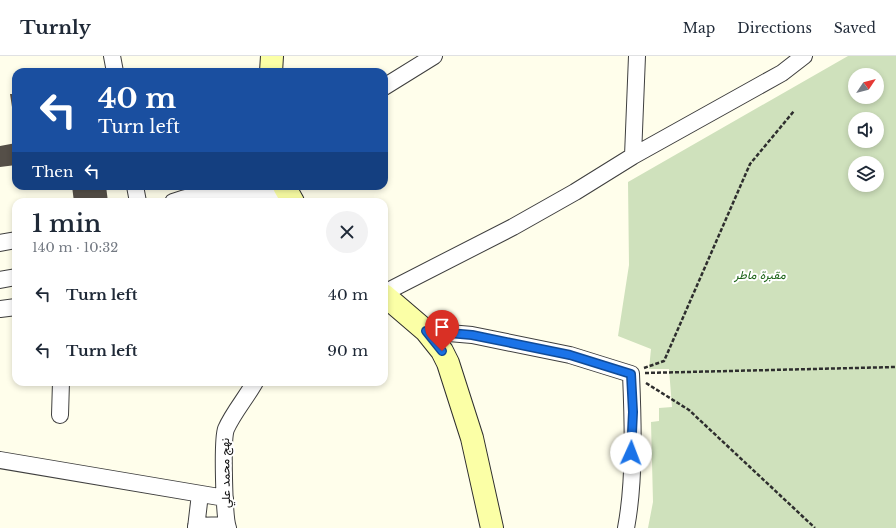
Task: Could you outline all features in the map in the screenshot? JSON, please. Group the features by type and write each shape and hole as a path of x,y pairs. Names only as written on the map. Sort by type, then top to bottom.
{"main road":[{"path":"271,68 272,56"},
{"path":"388,298 426,331 442,351 453,374 472,438 492,528"}],"street":[{"path":"112,56 114,68"},
{"path":"388,84 415,63 434,56"},
{"path":"633,156 637,56"},
{"path":"388,292 513,227 575,192 633,156 782,73 804,56"},
{"path":"185,198 260,196 287,193"},
{"path":"0,243 12,241"},
{"path":"0,280 12,277"},
{"path":"0,309 12,308"},
{"path":"426,331 472,335 570,355 631,374 633,412 630,494 626,528"},
{"path":"60,415 61,386"},
{"path":"242,386 245,399"},
{"name":"نهج محمد علي","path":"228,526 225,498 225,432 230,420 253,386"},
{"path":"0,460 225,498"},
{"path":"200,494 196,527 228,526"}],"path":[{"path":"631,374 664,361 750,164 794,111"},
{"path":"631,374 896,367"},
{"path":"631,374 689,410 815,528"}],"green space":[{"name":"مقبرة ماطر","path":"848,56 896,56 896,528 648,528 653,502 651,422 659,421 659,408 672,407 669,369 649,369 651,349 618,336 629,265 628,182"}],"building":[{"path":"10,94 12,94 12,107"},
{"path":"12,144 12,166 0,167 0,146"},
{"path":"72,190 106,190 108,198 74,198"}],"route":[{"path":"442,351 426,331 472,335 570,355 631,374 633,412 631,453"}]}
